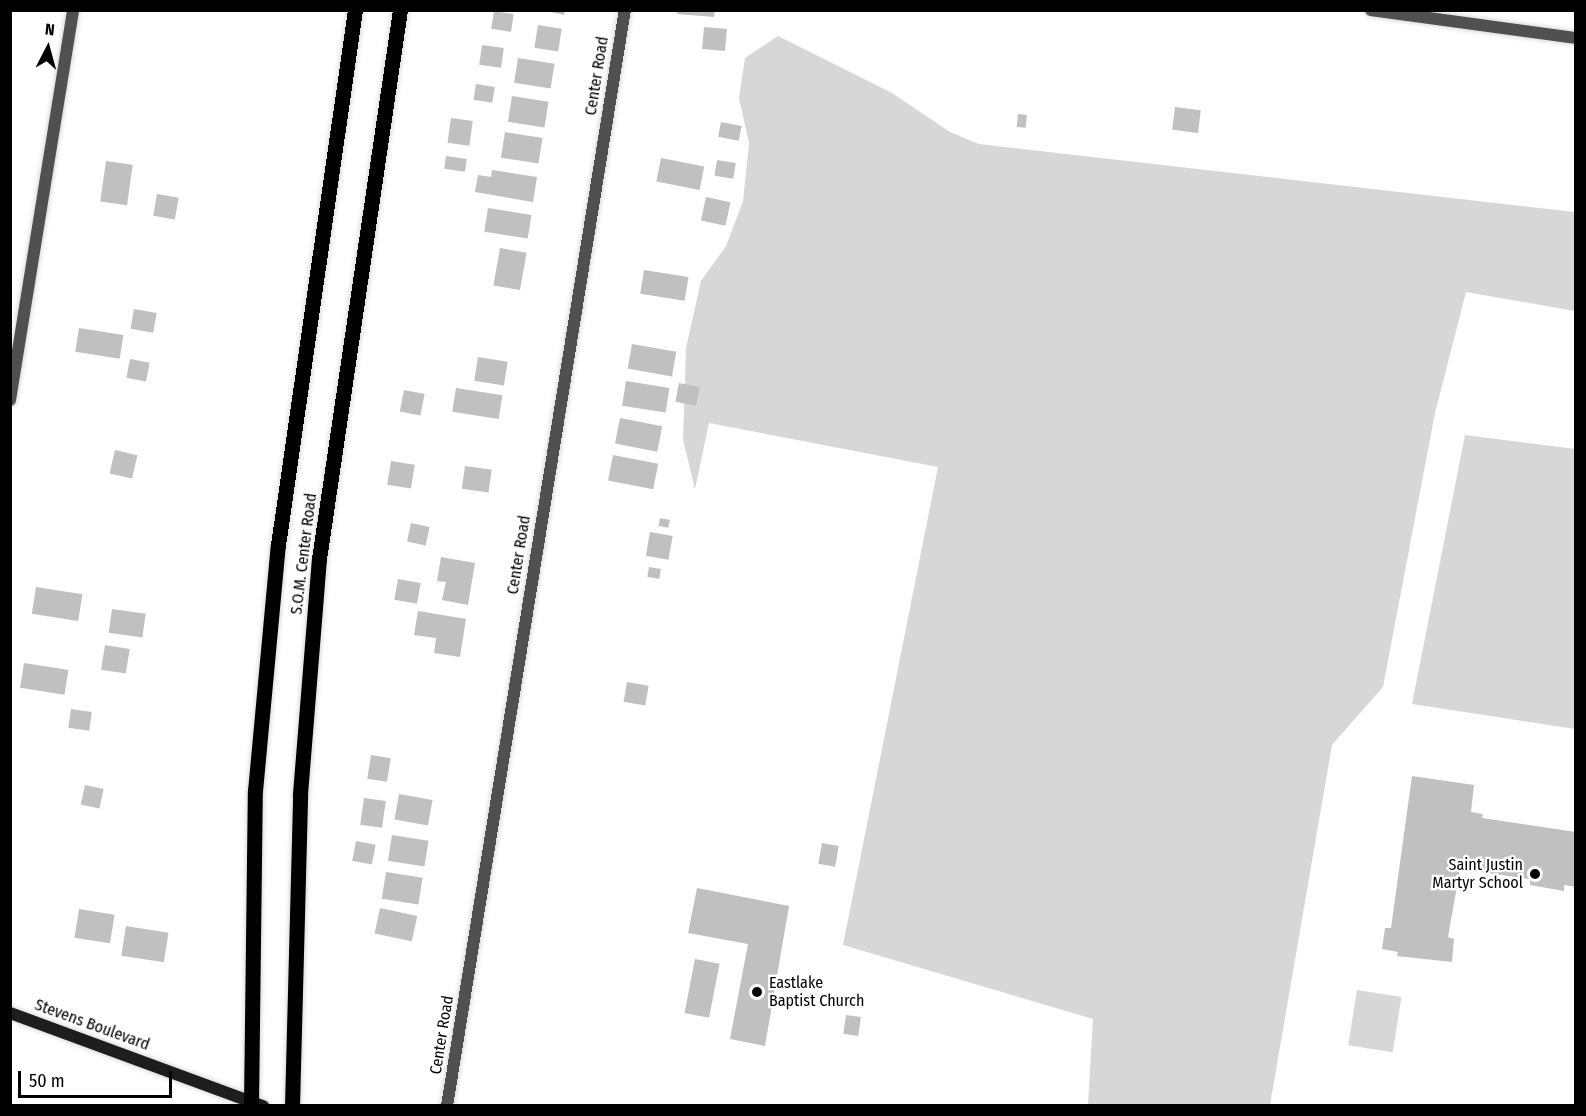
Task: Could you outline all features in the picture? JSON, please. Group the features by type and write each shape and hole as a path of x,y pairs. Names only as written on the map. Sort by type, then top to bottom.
{"main road":[{"name":"S.O.M. Center Road","path":"255,1104 255,791 277,556 355,10"},
{"name":"S.O.M. Center Road","path":"292,1106 300,794 319,559 400,10"}],"street":[{"path":"10,400 73,10"},
{"name":"Center Road","path":"447,1106 625,10"},
{"path":"1371,10 1575,38"},
{"name":"Stevens Boulevard","path":"10,1013 255,1104"}],"shaded area":[{"path":"778,36 892,93 950,132 979,144 1575,212 1575,311 1466,292 1435,413 1383,687 1332,745 1270,1105 1088,1105 1093,1019 843,945 938,467 709,423 695,489 683,440 686,348 701,281 726,246 743,201 749,143 739,98 745,58"},
{"path":"1465,435 1575,449 1575,729 1412,704"},
{"path":"1357,990 1401,997 1393,1052 1348,1045"}],"building":[{"path":"542,10 565,10 564,15"},
{"path":"677,10 715,10 714,17 677,14"},
{"path":"494,11 514,14 511,32 491,29"},
{"path":"538,25 562,29 558,51 534,48"},
{"path":"704,27 727,29 725,51 702,49"},
{"path":"482,45 504,48 501,68 479,65"},
{"path":"518,58 555,64 551,88 514,83"},
{"path":"476,84 495,87 492,103 473,100"},
{"path":"512,96 549,102 544,127 508,122"},
{"path":"1175,107 1201,110 1198,133 1172,130"},
{"path":"1018,114 1027,115 1026,128 1017,127"},
{"path":"451,118 473,121 469,146 448,143"},
{"path":"721,122 742,126 739,141 718,137"},
{"path":"505,132 543,138 538,164 501,158"},
{"path":"446,156 467,159 465,172 444,169"},
{"path":"661,158 704,166 700,190 656,182"},
{"path":"717,160 736,163 733,179 714,176"},
{"path":"106,161 133,165 127,205 100,202"},
{"path":"492,170 537,177 533,202 475,192 478,175 491,177"},
{"path":"157,194 179,198 175,219 153,216"},
{"path":"706,197 730,202 725,226 701,220"},
{"path":"488,208 531,215 528,239 484,232"},
{"path":"500,248 527,253 520,290 493,285"},
{"path":"644,270 688,277 685,301 640,294"},
{"path":"134,309 157,313 153,333 131,329"},
{"path":"79,328 123,335 120,359 75,352"},
{"path":"632,344 676,352 672,376 628,369"},
{"path":"478,357 508,362 504,385 474,381"},
{"path":"130,359 150,363 146,381 126,378"},
{"path":"626,381 669,388 666,413 622,406"},
{"path":"679,383 700,387 696,406 675,402"},
{"path":"456,388 502,395 499,419 452,412"},
{"path":"404,390 425,394 420,416 400,412"},
{"path":"620,418 662,426 657,452 615,444"},
{"path":"115,450 137,455 132,479 110,473"},
{"path":"613,455 658,464 653,489 608,481"},
{"path":"391,461 415,465 411,488 387,485"},
{"path":"465,466 492,470 489,493 462,489"},
{"path":"660,518 670,520 668,528 658,526"},
{"path":"411,523 430,527 426,546 407,542"},
{"path":"650,532 673,536 668,560 646,556"},
{"path":"441,557 475,563 468,605 442,600 446,582 437,581"},
{"path":"649,567 661,569 659,579 647,577"},
{"path":"398,579 421,583 417,604 394,600"},
{"path":"36,587 82,594 78,621 32,614"},
{"path":"112,609 146,614 142,637 109,633"},
{"path":"418,611 466,619 460,657 434,653 436,638 414,635"},
{"path":"105,645 130,649 126,674 101,670"},
{"path":"24,663 68,670 65,695 20,688"},
{"path":"627,682 649,686 645,706 624,702"},
{"path":"71,709 92,712 89,731 68,728"},
{"path":"371,755 391,758 387,782 367,779"},
{"name":"Saint Justin Martyr School","path":"1412,776 1474,785 1471,812 1483,814 1482,818 1576,832 1576,887 1564,885 1564,891 1530,885 1530,879 1460,869 1448,937 1454,939 1452,962 1397,956 1398,952 1382,949 1385,928 1391,928"},
{"path":"85,785 104,789 99,809 81,805"},
{"path":"399,794 432,800 428,826 394,820"},
{"path":"364,798 386,801 382,828 360,825"},
{"path":"392,835 429,841 424,866 388,861"},
{"path":"356,841 376,845 372,864 352,861"},
{"path":"822,843 839,846 835,867 818,864"},
{"path":"386,872 423,878 418,904 382,899"},
{"name":"Eastlake Baptist Church","path":"697,888 789,906 765,1046 730,1039 748,944 688,933"},
{"path":"380,908 417,916 412,941 375,933"},
{"path":"79,909 115,915 110,943 74,938"},
{"path":"126,926 168,933 164,962 121,956"},
{"path":"695,959 720,964 709,1018 685,1013"},
{"path":"846,1015 861,1017 858,1036 843,1034"}],"place":[{"name":"Saint Justin Martyr School","path":"1535,874"},
{"name":"Eastlake Baptist Church","path":"757,992"}]}
